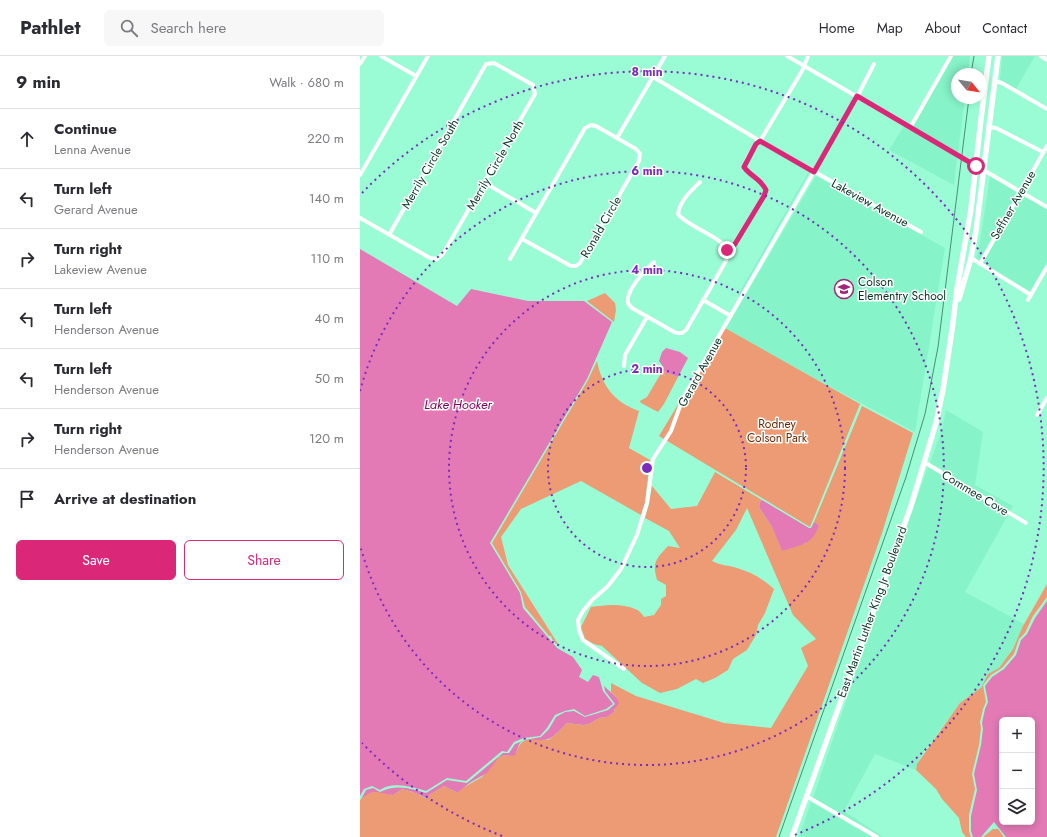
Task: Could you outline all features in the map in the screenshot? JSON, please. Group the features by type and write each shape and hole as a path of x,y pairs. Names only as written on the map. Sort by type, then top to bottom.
{"main road":[{"path":"953,323 957,289 971,210 989,56"},
{"path":"953,323 971,258 976,231 998,56"},
{"name":"East Martin Luther King Jr Boulevard","path":"792,837 911,506 936,424 944,384 953,323"}],"street":[{"path":"360,64 365,56"},
{"path":"381,56 416,76"},
{"path":"360,175 428,56"},
{"path":"617,138 665,56"},
{"path":"787,56 1047,207"},
{"path":"727,250 731,249 735,244 764,196 766,190 763,184 744,167 756,144 760,141 804,66 808,56"},
{"path":"910,128 951,56"},
{"path":"1041,56 1047,60"},
{"name":"Merrily Circle North","path":"389,235 430,258 438,259 444,254 536,94 533,85 494,63 486,64 470,93"},
{"name":"Gerard Avenue","path":"624,668 582,640 578,620 592,600 608,586 621,569 638,535 647,503 652,459 671,431 683,398 814,172 874,64"},
{"name":"Lakeview Avenue","path":"653,77 760,141 922,232"},
{"path":"995,81 1002,83 1047,109"},
{"name":"Merrily Circle South","path":"389,235 470,93"},
{"name":"Ronald Circle","path":"510,259 585,128 591,125 596,126 636,149 640,154 639,161 580,263 576,266 571,266 522,239"},
{"path":"989,127 996,128 1043,152"},
{"name":"Seffner Avenue","path":"980,264 1047,146"},
{"path":"654,262 641,273 628,295 628,303 632,308 676,334 682,333 686,330 726,261 727,250 722,243 683,220 678,214 679,207 687,195 700,182"},
{"path":"484,183 536,213"},
{"path":"360,218 389,235"},
{"path":"971,258 1031,294"},
{"path":"1028,300 1047,267"},
{"path":"703,300 731,316"},
{"path":"624,366 625,355 648,317"},
{"path":"1037,415 1047,398"},
{"name":"Commee Cove","path":"924,462 1026,523"},
{"path":"806,796 877,837"}],"shaded area":[{"path":"953,56 970,56 969,68 951,68 951,104 964,104 958,153 913,127"},
{"path":"1002,56 1035,56 1016,89 1000,80"},
{"path":"904,126 957,158 954,185 889,150"},
{"path":"809,171 810,172 740,296 738,295"},
{"name":"Colson Elementry School","path":"816,176 945,248 915,432 725,330"},
{"path":"990,176 1017,193 979,261 976,259"},
{"path":"1021,195 1047,209 1047,262 1030,291 983,263"},
{"path":"946,410 983,432 975,485 1013,506 1010,511 930,463 942,429"},
{"path":"928,467 1008,515 965,592 1024,624 1013,649 999,668 988,674 982,687 960,703 924,752 917,764 916,770 875,754 844,811 883,837 881,837 813,798 878,607"},
{"path":"811,802 872,837 799,837"}],"green space":[{"path":"605,293 615,303 616,310 614,322 587,301"},
{"name":"Rodney Colson Park","path":"723,327 860,404 810,527 659,436"},
{"path":"597,361 602,378 610,392 623,403 639,411 629,448 650,460 645,503 641,515 581,481 521,509 501,537 508,565 558,644 556,644 551,636 549,636 525,607 521,592 492,543 588,380"},
{"path":"663,370 666,372 664,376 668,373 678,377 664,404 658,412 640,401 647,397"},
{"path":"862,406 913,433 882,533 776,837 360,837 360,800 365,795 374,791 393,795 402,789 413,792 427,799 429,795 444,786 456,792 482,777 499,757 505,755 510,756 516,753 519,746 524,741 534,739 548,740 567,723 584,725 589,724 599,718 607,717 614,712 617,698 611,692 611,683 636,696 724,723 771,728 808,666 801,648 816,639 793,615 747,508 736,530 712,561 752,574 774,589 765,613 758,625 756,635 747,650 733,659 728,670 703,683 696,679 677,689 660,693 642,683 602,646 585,639 581,627 591,607 619,605 630,607 638,610 644,617 654,615 661,605 661,599 666,596 666,585 657,580 655,569 656,561 668,546 680,548 669,531 645,518 652,486 671,509 697,506 715,472 762,500 759,507 772,527 782,550 806,543 819,525 814,522"},
{"path":"1047,584 1047,597 1033,616 1025,633 1019,639 1014,654 1002,668 991,675 983,685 986,702 980,722 981,728 979,745 972,774 975,789 969,815 969,831 971,837 966,837 962,832 959,818 942,799 936,789 916,770 917,764 960,703 982,687 988,674 999,668 1013,649 1023,626"},
{"path":"993,829 998,829 1004,837 983,837"}],"water":[{"name":"Lake Hooker","path":"360,249 457,306 471,289 528,301 584,301 612,322 587,379 490,543 520,593 523,608 557,648 573,657 582,670 579,677 588,682 593,675 599,677 603,691 613,704 606,709 585,716 574,709 555,715 540,736 524,738 514,742 507,752 502,751 466,781 447,778 426,791 397,785 385,787 380,790 372,786 364,789 360,796"},
{"path":"666,348 680,352 688,358 678,377 668,373 664,376 666,372 663,370 664,368 659,361 662,352"},
{"path":"762,500 809,528 811,528 814,522 819,525 813,537 805,543 782,551 772,527 759,507"},
{"path":"1047,601 1047,837 1006,837 994,822 981,837 973,837 971,831 971,816 977,790 974,774 981,745 983,729 982,723 988,702 985,686 992,677 1004,669 1016,655 1021,640 1027,634 1035,618"},
{"path":"604,686 617,698 619,703 614,712 607,717 599,718 589,724 584,725 567,723 555,735 545,740 530,739 541,737 549,729 556,717 565,712 574,711 585,717 608,710 615,704 605,691"},
{"path":"529,739 519,744 515,755 505,755 499,757 487,773 471,782 458,792 444,786 429,795 428,799 402,789 393,795 373,792 361,799 366,790 373,788 380,792 397,787 409,788 426,793 447,780 467,783 503,753 509,753 515,744"}],"railway":[{"path":"972,68 974,56"},
{"path":"779,837 906,477 925,414 938,347 968,104"}],"place":[{"name":"Colson Elementry School","path":"844,289"}],"route":[{"path":"727,250 731,249 735,244 764,196 766,190 763,184 744,167 756,144 760,141 814,172 857,96 976,166"}]}
